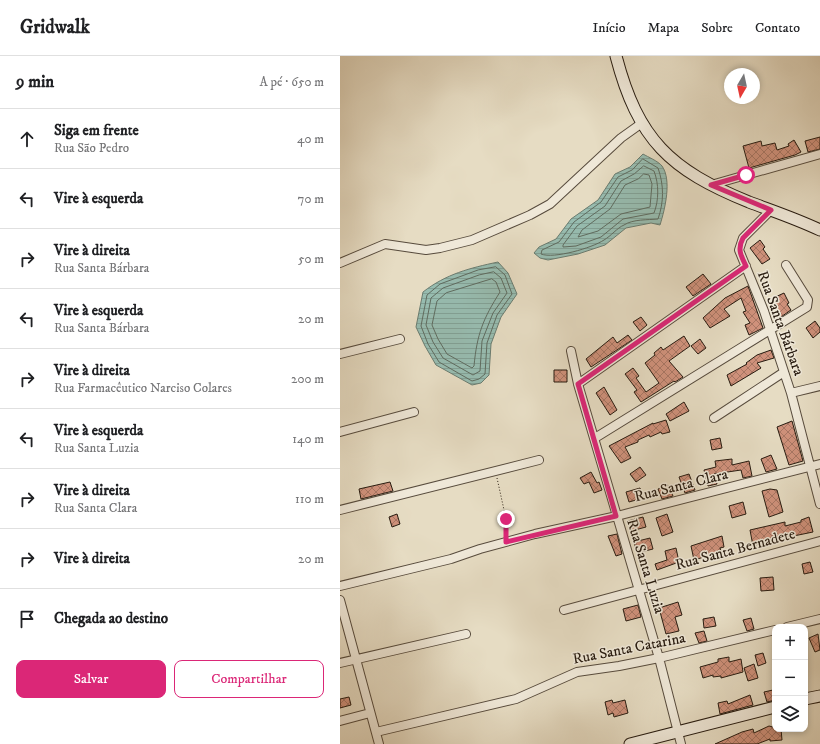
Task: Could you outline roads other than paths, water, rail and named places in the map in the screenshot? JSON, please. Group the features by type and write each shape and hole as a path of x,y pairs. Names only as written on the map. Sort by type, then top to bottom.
{"street":[{"path":"616,56 633,107 642,123 658,145 676,163 711,185 820,230"},
{"path":"340,263 385,244 426,250 440,248 472,240 524,218 550,204 621,138 642,123"},
{"path":"711,185 820,154"},
{"name":"Rua Santa Bárbara","path":"771,210 743,238 739,250 770,329 791,393 820,504"},
{"path":"595,438 807,307 808,300 786,265"},
{"path":"578,384 746,266"},
{"path":"340,354 400,338"},
{"name":"Rua Santa Luzia","path":"571,351 578,384 659,658 681,744"},
{"path":"714,418 784,372"},
{"path":"791,393 820,386"},
{"path":"340,432 414,412"},
{"path":"340,510 539,460"},
{"name":"Rua Santa Clara","path":"340,586 451,559 506,542 616,516 820,464"},
{"name":"Rua Santa Bernadete","path":"564,610 820,541"},
{"path":"340,600 379,744"},
{"path":"799,624 820,619"},
{"name":"Rua Santa Catarina","path":"376,732 516,699 577,672 659,658 772,631"},
{"path":"340,663 466,634"},
{"path":"808,698 820,696"},
{"path":"630,744 772,708"},
{"path":"340,721 370,713"}],"water":[{"path":"643,154 662,166 667,179 667,195 660,225 651,223 626,228 605,245 578,254 548,260 540,258 534,253 539,247 556,239 571,219 598,200 615,174 630,167"},
{"path":"498,262 508,273 517,294 501,317 491,344 489,375 481,383 472,385 436,365 425,346 416,327 423,292 449,276 459,272"}]}
